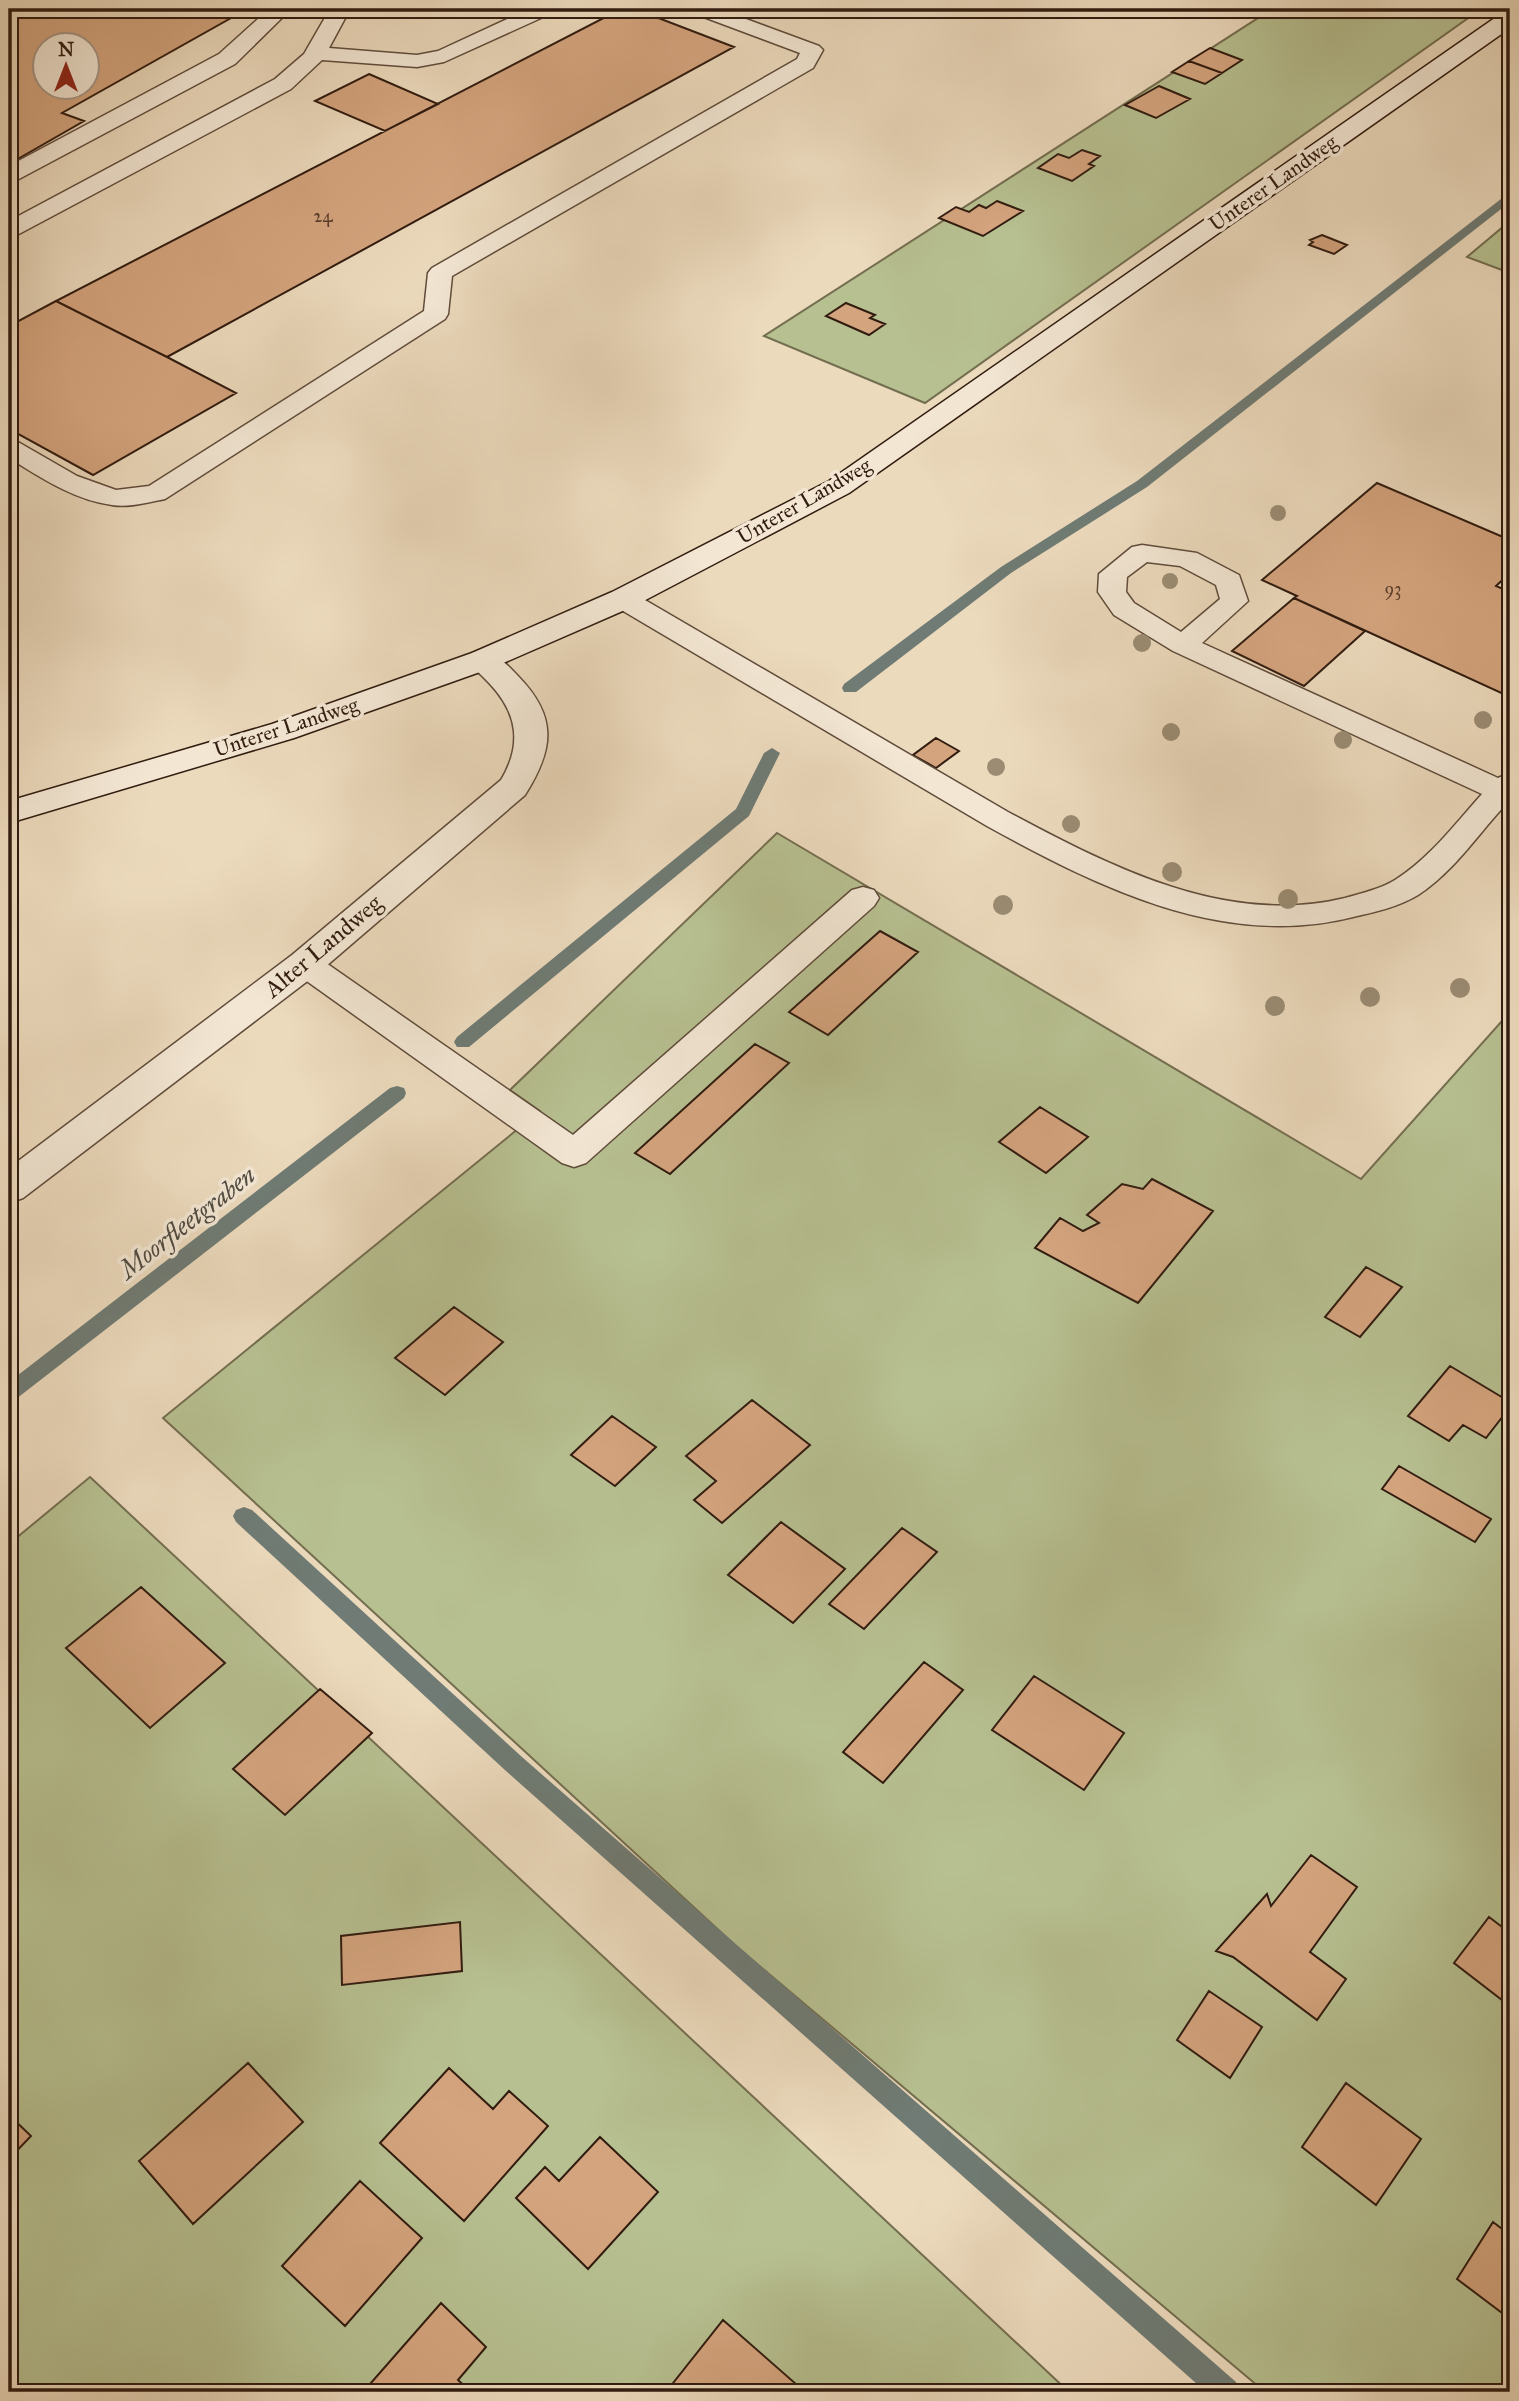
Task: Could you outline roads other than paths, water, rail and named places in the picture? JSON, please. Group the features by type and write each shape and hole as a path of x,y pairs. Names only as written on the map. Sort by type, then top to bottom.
{"main road":[{"name":"Unterer Landweg","path":"9,812 282,731 483,660 623,599 839,487 1510,18"},
{"name":"Alter Landweg","path":"9,1188 305,964 513,787 524,771 533,727 520,695 483,660"}],"lane":[{"path":"9,175 227,59 281,9"},
{"path":"9,230 284,84 316,53 340,9"},
{"path":"316,53 417,61 444,56 545,9"},
{"path":"9,447 68,482 114,498 156,493 436,314 440,273 805,63 812,50 700,9"},
{"path":"623,599 989,815 1077,863 1145,890 1214,909 1269,918 1321,916 1383,899 1428,875 1506,787 1183,645"},
{"path":"305,964 574,1154 863,898"}],"waterway":[{"path":"850,688 1006,570 1142,484 1510,196"},
{"path":"463,1042 743,812 772,753"},
{"name":"Moorfleetgraben","path":"9,1393 397,1093"},
{"path":"244,1516 514,1764 1226,2392"}]}
